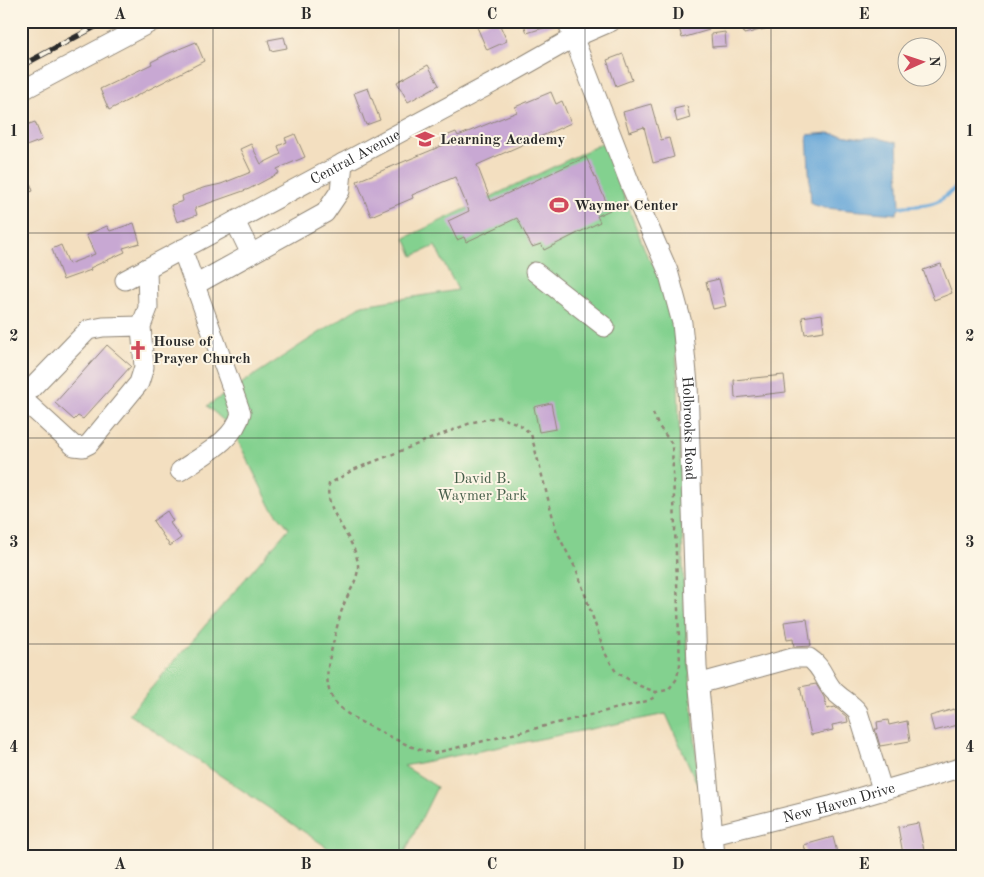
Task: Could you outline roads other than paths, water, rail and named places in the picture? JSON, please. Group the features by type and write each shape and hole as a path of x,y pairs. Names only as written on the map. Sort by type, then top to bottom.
{"street":[{"path":"21,91 153,21"},
{"name":"Central Avenue","path":"125,280 343,163 570,29 612,21"},
{"name":"Holbrooks Road","path":"570,29 631,186 668,271 682,324 688,384 698,684 715,856"},
{"path":"195,285 325,213 340,191 343,163"},
{"path":"235,221 251,254"},
{"path":"180,471 227,436 238,425 241,413 239,403 182,249"},
{"path":"141,326 104,326 88,330 26,394 26,402 74,446 83,447 89,444 139,383 144,367 141,326 148,308 147,268"},
{"path":"535,272 605,327"},
{"path":"698,684 793,658 809,658 820,668 835,693 858,712 882,789"},
{"name":"New Haven Drive","path":"713,834 830,806 882,789 963,767"}],"water":[{"path":"828,133 861,138 875,137 897,143 900,207 896,214 825,208 811,204 807,135"}],"waterway":[{"path":"896,204 900,207 935,202 947,195 963,181"}],"railway":[{"path":"21,66 106,21"}],"place":[{"name":"Learning Academy","path":"425,139"},
{"name":"Waymer Center","path":"559,205"},
{"name":"House of Prayer Church","path":"138,350"}],"park label":[{"name":"David B. Waymer Park","path":"482,486"}]}
